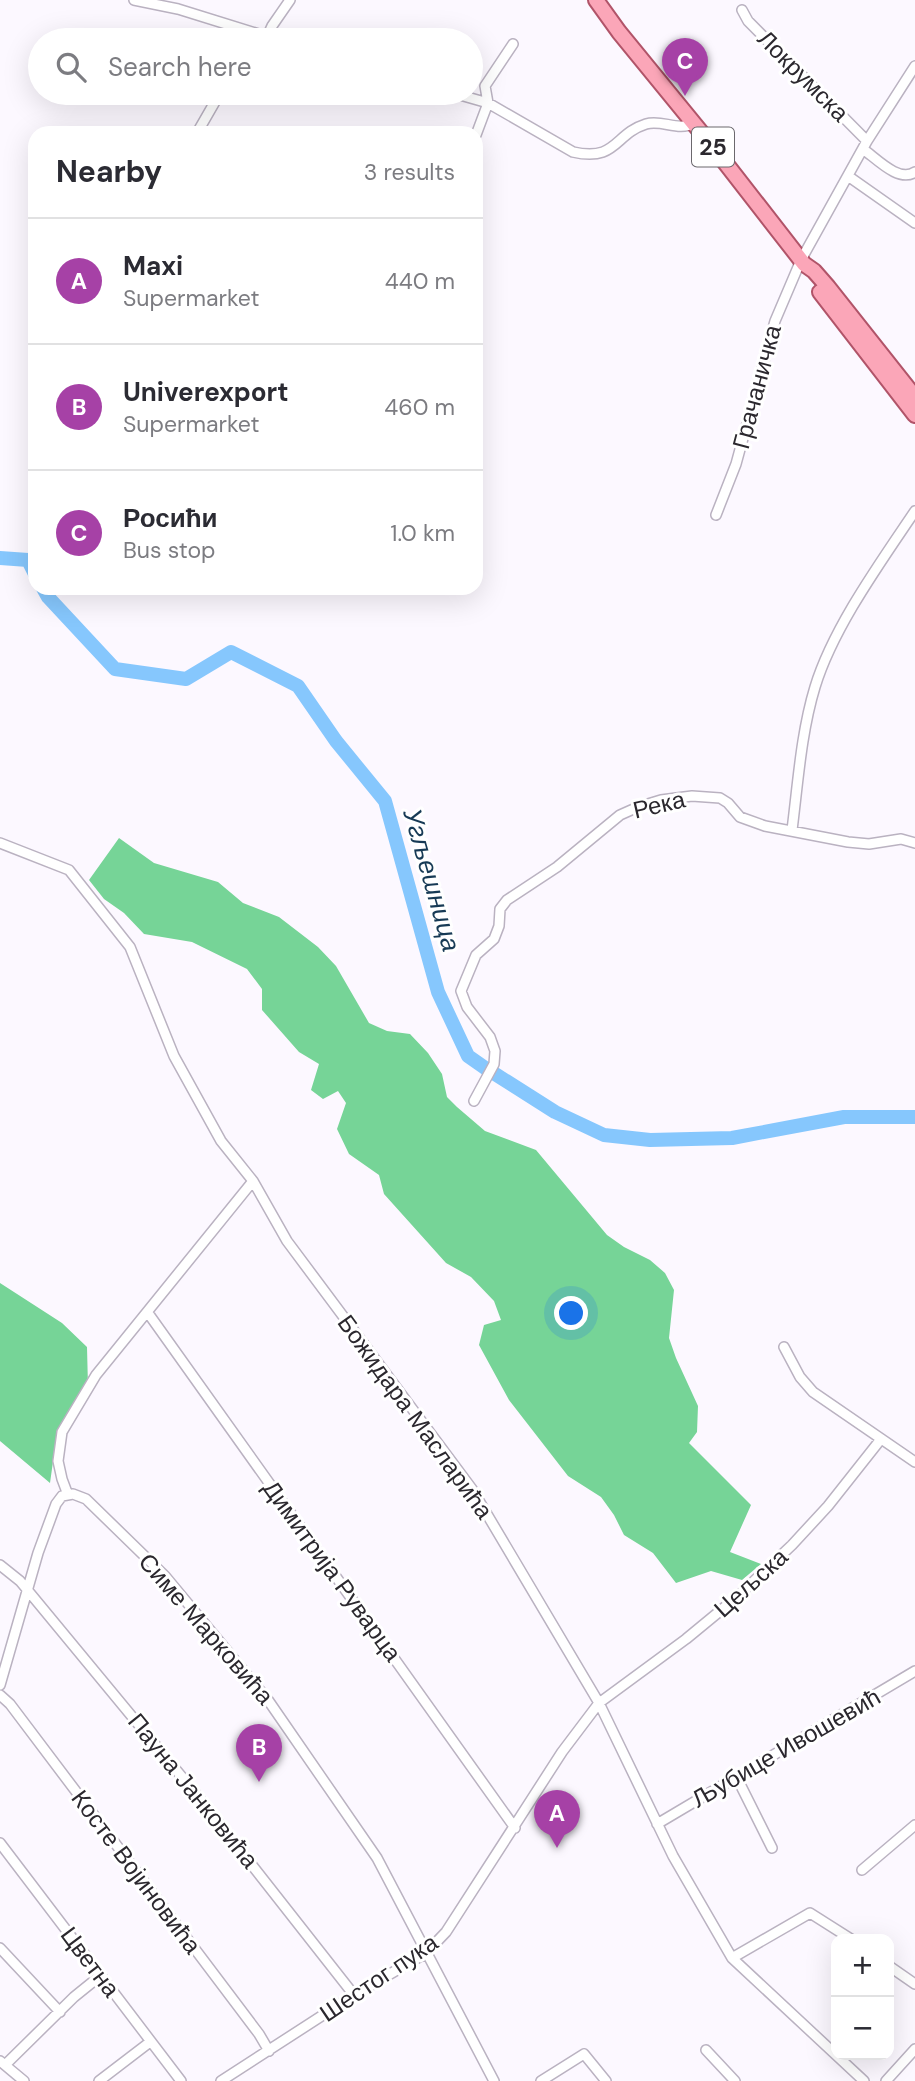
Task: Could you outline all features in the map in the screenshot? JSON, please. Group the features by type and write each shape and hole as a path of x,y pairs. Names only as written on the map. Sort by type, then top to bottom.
{"main road":[{"name":"25","path":"584,0 619,32"},
{"name":"25","path":"596,0 803,262 823,281 915,397"},
{"name":"25","path":"803,262 806,274 915,415"}],"street":[{"path":"134,0 179,5 233,28"},
{"path":"271,28 290,0"},
{"name":"Локрумска","path":"742,10 748,21 865,145 900,175 915,172"},
{"path":"479,126 488,103 485,86 513,44"},
{"name":"Грачаничка","path":"716,515 736,464 775,321 865,145 915,66"},
{"path":"483,102 573,152 588,155 607,152 644,124 658,122 684,127 694,123"},
{"path":"201,126 213,105"},
{"path":"848,176 915,223"},
{"path":"792,830 808,713 816,684 847,616 915,511"},
{"name":"Река","path":"474,1101 494,1065 495,1051 491,1037 467,1007 461,991 466,974 476,955 494,939 499,926 500,909 507,901 556,867 620,814 661,800 692,796 720,798 740,817 750,822 848,842 869,844 901,839 915,843"},
{"name":"Божидара Масларића","path":"0,843 69,870 130,947 174,1056 221,1141 253,1181 287,1241 472,1489 599,1703 657,1824 732,1958 864,2081"},
{"path":"0,1685 43,1540 56,1504 65,1495 58,1461 62,1432 96,1375 253,1181"},
{"name":"Димитрија Руварца","path":"148,1313 515,1828"},
{"path":"784,1347 800,1377 813,1392 915,1462"},
{"name":"Цељска","path":"599,1703 686,1639 737,1597 792,1545 828,1506 881,1439"},
{"name":"Симе Марковића","path":"65,1495 73,1494 86,1499 165,1576 268,1700 377,1858 494,2081"},
{"name":"Пауна Јанковића","path":"0,1565 20,1581 205,1805 355,1995"},
{"name":"Љубице Ивошевић","path":"657,1824 915,1671"},
{"name":"Косте Војиновића","path":"0,1695 259,2034 269,2051"},
{"name":"Шестог пука","path":"221,2081 426,1953 446,1933 562,1752 599,1703"},
{"path":"737,1778 772,1848"},
{"path":"862,1870 915,1825"},
{"name":"Цветна","path":"0,1843 181,2081"},
{"path":"732,1958 810,1913 843,1934"},
{"path":"0,1948 60,2012"},
{"path":"894,1969 915,1984"},
{"path":"24,2081 2,2063 100,1976"},
{"path":"99,2081 150,2042"},
{"path":"886,2081 915,2049"},
{"path":"706,2050 734,2081"},
{"path":"541,2081 584,2054 606,2081"}],"green space":[{"path":"119,838 154,863 218,882 243,903 279,917 318,947 336,966 369,1023 387,1031 410,1034 428,1053 442,1074 447,1097 457,1107 485,1131 536,1150 607,1235 650,1260 665,1273 674,1290 669,1338 698,1406 697,1432 689,1443 751,1505 730,1552 761,1564 742,1580 711,1571 676,1583 653,1553 624,1535 601,1497 568,1476 509,1400 479,1345 484,1325 501,1320 494,1301 471,1277 446,1263 384,1194 379,1175 349,1154 337,1129 346,1103 338,1091 323,1099 311,1090 319,1064 299,1052 262,1010 262,989 247,969 192,942 144,934 124,913 104,899 89,880"},
{"path":"0,1283 62,1323 87,1347 88,1387 57,1433 50,1483 0,1441"}],"waterway":[{"name":"Угљешница","path":"0,558 28,560"},
{"name":"Угљешница","path":"47,595 115,669 186,679 231,652 298,686 336,741 385,801 438,992 468,1056 488,1070"},
{"name":"Угљешница","path":"492,1072 555,1112 604,1135 650,1140 732,1138 844,1117 915,1117"}],"place":[{"name":"Росићи","path":"685,96"},
{"name":"Univerexport","path":"259,1782"},
{"name":"Maxi","path":"557,1848"}]}
